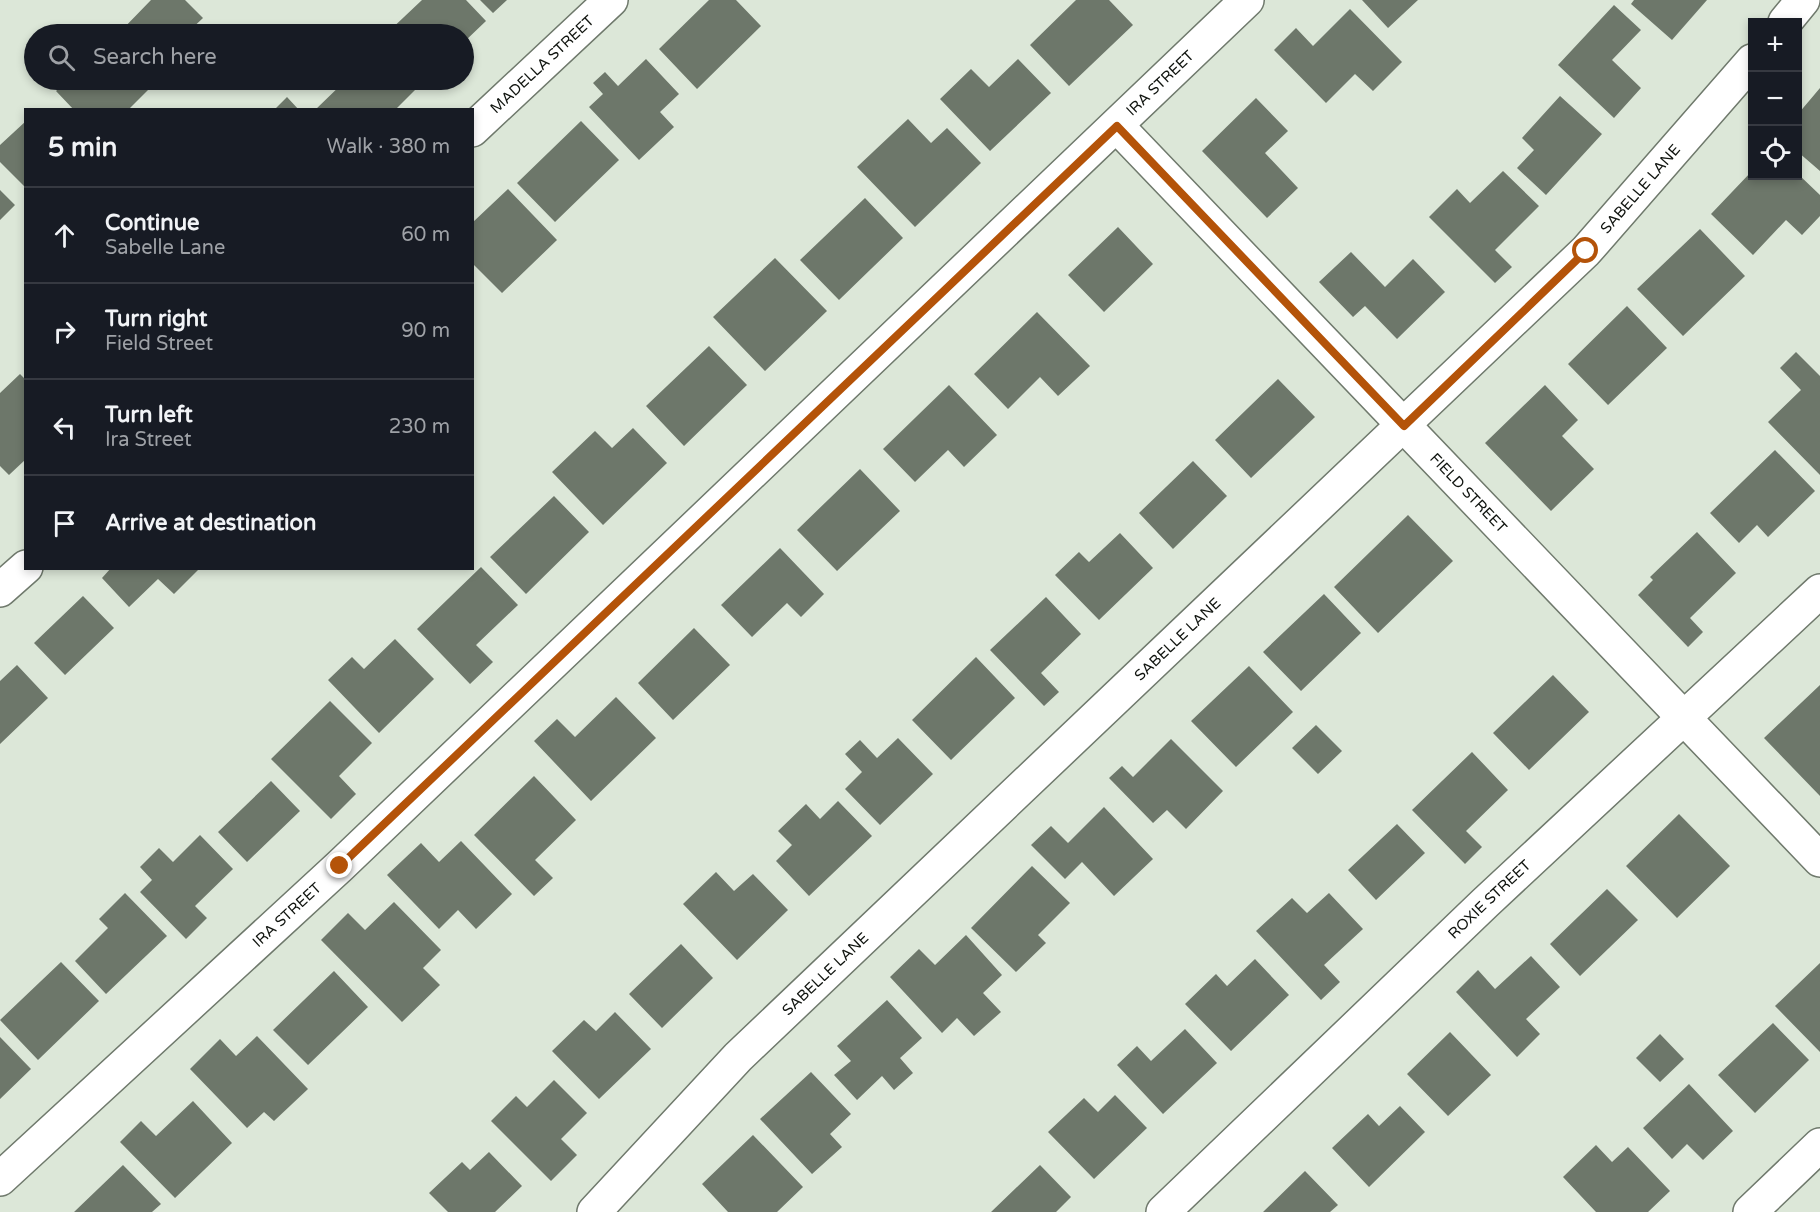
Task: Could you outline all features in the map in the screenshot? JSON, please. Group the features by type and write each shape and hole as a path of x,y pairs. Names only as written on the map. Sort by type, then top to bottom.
{"street":[{"name":"MADELLA STREET","path":"474,128 611,0"},
{"name":"IRA STREET","path":"0,1179 340,866 1247,0"},
{"path":"1788,18 1803,0"},
{"name":"SABELLE LANE","path":"594,1212 738,1057 1586,251 1748,67"},
{"name":"FIELD STREET","path":"1117,126 1820,860"},
{"path":"0,590 24,569"},
{"name":"ROXIE STREET","path":"1163,1212 1476,911 1820,591"},
{"path":"1750,1212 1820,1144"}],"building":[{"path":"151,0 185,0 203,18 197,24 128,24"},
{"path":"422,0 466,0 486,21 474,32 474,24 397,24"},
{"path":"480,0 507,0 493,13"},
{"path":"709,0 736,0 761,26 697,89 659,49"},
{"path":"1076,0 1109,0 1133,25 1069,86 1030,45"},
{"path":"1362,0 1418,0 1388,28"},
{"path":"1634,0 1707,0 1672,40 1631,4"},
{"path":"1614,5 1641,30 1612,60 1641,88 1614,118 1558,65"},
{"path":"1350,9 1402,62 1373,91 1355,74 1326,103 1274,50 1296,28 1313,46"},
{"path":"646,59 679,94 660,112 674,127 639,160 589,107 603,94 593,83 605,72 618,86"},
{"path":"1018,59 1051,93 990,151 940,99 971,69 989,87"},
{"path":"1820,88 1820,171 1802,155 1802,109"},
{"path":"148,90 130,108 72,108 56,91"},
{"path":"336,90 415,90 397,108 317,108"},
{"path":"1560,96 1602,134 1546,195 1517,168 1534,150 1522,138"},
{"path":"287,97 297,108 276,108"},
{"path":"1256,98 1288,131 1265,153 1298,188 1267,218 1202,151"},
{"path":"908,119 931,143 947,128 981,163 915,227 857,167"},
{"path":"581,121 619,160 555,222 517,183"},
{"path":"24,123 24,186 0,162 0,145"},
{"path":"1503,171 1539,206 1495,250 1512,267 1495,283 1429,217 1457,189 1470,203"},
{"path":"1748,175 1748,180 1802,180 1802,178 1820,195 1820,216 1802,235 1786,220 1753,255 1711,214"},
{"path":"508,189 557,240 502,293 474,265 474,221"},
{"path":"0,190 15,205 0,220"},
{"path":"865,198 903,238 839,300 800,260"},
{"path":"1118,227 1153,264 1104,312 1068,275"},
{"path":"1700,229 1745,276 1683,336 1637,289"},
{"path":"1351,252 1385,287 1413,259 1445,292 1397,339 1365,306 1353,317 1319,282"},
{"path":"775,258 827,311 765,371 713,317"},
{"path":"1627,306 1667,348 1608,405 1568,364"},
{"path":"1037,312 1090,366 1058,396 1040,377 1008,409 974,374"},
{"path":"709,346 747,385 684,446 646,406"},
{"path":"1796,352 1820,376 1820,475 1768,422 1801,390 1780,368"},
{"path":"20,374 24,378 24,461 9,475 0,466 0,393"},
{"path":"1278,379 1315,417 1251,478 1215,440"},
{"path":"949,385 997,435 964,467 948,450 915,482 883,449"},
{"path":"1545,385 1578,420 1562,436 1594,469 1551,511 1485,443"},
{"path":"633,428 667,463 603,525 552,472 595,431 612,448"},
{"path":"1775,450 1815,491 1768,537 1757,525 1739,543 1710,513"},
{"path":"1193,461 1227,496 1173,549 1139,513"},
{"path":"860,469 900,511 837,571 797,530"},
{"path":"554,496 589,532 526,594 490,557"},
{"path":"1408,515 1453,561 1378,633 1334,587"},
{"path":"1697,532 1736,573 1690,618 1703,632 1688,647 1638,595 1653,580 1650,577"},
{"path":"1120,533 1153,568 1099,620 1055,575 1079,552 1089,562"},
{"path":"780,548 824,594 801,617 787,603 752,637 721,605"},
{"path":"481,567 518,605 476,645 493,662 470,684 417,629"},
{"path":"109,570 198,570 174,594 158,579 129,607 102,578"},
{"path":"1324,594 1361,633 1301,691 1263,652"},
{"path":"83,596 114,628 65,675 34,643"},
{"path":"1046,597 1081,634 1041,673 1059,692 1044,706 990,650"},
{"path":"694,628 730,665 673,720 638,683"},
{"path":"395,639 434,679 379,733 328,680 352,657 364,669"},
{"path":"976,657 1015,698 951,760 912,720"},
{"path":"17,665 48,698 0,744 0,681"},
{"path":"1249,666 1293,712 1236,767 1191,721"},
{"path":"1553,675 1589,712 1529,770 1493,733"},
{"path":"1820,685 1820,796 1764,738"},
{"path":"616,697 656,738 591,801 534,741 557,719 575,737"},
{"path":"330,701 372,743 339,776 356,794 331,819 271,759"},
{"path":"1316,725 1342,751 1318,774 1292,748"},
{"path":"898,738 933,774 880,825 845,789 862,772 845,754 860,740 877,758"},
{"path":"1171,739 1223,791 1186,829 1167,810 1153,823 1109,778 1122,766 1133,777"},
{"path":"1472,752 1508,790 1466,831 1482,847 1465,864 1412,810"},
{"path":"534,776 576,820 535,860 553,878 534,896 474,835"},
{"path":"271,781 300,811 247,862 218,832"},
{"path":"838,801 872,836 809,896 776,861 792,845 778,831 806,804 820,819"},
{"path":"1104,807 1153,859 1114,896 1082,862 1065,879 1031,845 1051,826 1068,843"},
{"path":"1679,814 1730,866 1677,918 1626,866"},
{"path":"1397,824 1425,853 1376,900 1348,870"},
{"path":"200,835 233,869 195,906 207,918 186,939 140,892 152,880 140,867 159,848 173,862"},
{"path":"461,841 512,894 476,929 458,910 439,929 387,875 421,843 439,862"},
{"path":"1032,866 1070,903 1038,935 1046,943 1016,972 971,928"},
{"path":"716,872 734,891 753,874 788,910 737,960 683,904"},
{"path":"1607,889 1638,920 1580,976 1550,944"},
{"path":"125,893 167,936 106,994 75,961 108,928 99,919"},
{"path":"1329,893 1363,929 1324,965 1340,982 1321,1000 1256,931 1292,898 1307,913"},
{"path":"394,902 441,950 423,968 440,985 402,1022 321,940 348,913 365,930"},
{"path":"966,935 1002,975 983,993 1001,1012 974,1036 957,1018 942,1033 890,977 919,949 935,965"},
{"path":"681,944 713,978 662,1028 629,994"},
{"path":"1531,956 1560,987 1526,1019 1540,1034 1517,1057 1456,992 1478,970 1495,989"},
{"path":"1255,959 1289,995 1231,1051 1185,1004 1216,974 1227,986"},
{"path":"61,962 99,1001 38,1060 0,1020"},
{"path":"1820,963 1820,1052 1775,1006"},
{"path":"334,971 368,1007 308,1065 273,1030"},
{"path":"887,1000 922,1038 900,1058 913,1073 894,1090 882,1076 857,1100 834,1075 851,1061 837,1046"},
{"path":"615,1012 651,1049 599,1099 552,1051 584,1020 596,1031"},
{"path":"1773,1023 1809,1060 1755,1113 1718,1075"},
{"path":"1185,1029 1217,1063 1163,1114 1117,1065 1137,1046 1151,1061"},
{"path":"1450,1032 1491,1075 1448,1116 1407,1074"},
{"path":"1660,1034 1684,1059 1660,1082 1636,1058"},
{"path":"257,1036 308,1089 274,1121 264,1112 247,1128 190,1069 220,1039 236,1056"},
{"path":"0,1037 31,1069 0,1099"},
{"path":"811,1072 851,1114 830,1134 842,1147 812,1174 760,1119"},
{"path":"554,1080 587,1113 561,1139 577,1155 551,1181 491,1121 516,1096 527,1107"},
{"path":"1689,1084 1733,1131 1703,1160 1687,1144 1672,1159 1643,1128"},
{"path":"1115,1095 1147,1128 1094,1179 1048,1132 1084,1098 1098,1112"},
{"path":"193,1101 232,1143 175,1198 120,1142 141,1121 156,1136"},
{"path":"1400,1106 1425,1132 1369,1187 1332,1148 1368,1114 1379,1126"},
{"path":"753,1135 803,1187 777,1212 728,1212 702,1184"},
{"path":"1596,1145 1612,1162 1628,1147 1670,1191 1648,1212 1596,1212 1563,1177"},
{"path":"489,1152 522,1186 495,1212 448,1212 429,1193 462,1162 470,1170"},
{"path":"123,1165 161,1204 152,1212 74,1212"},
{"path":"1040,1165 1071,1197 1056,1212 991,1212"},
{"path":"1305,1171 1338,1205 1330,1212 1263,1212"}],"route":[{"path":"340,866 1117,126 1404,426 1586,251"}]}
